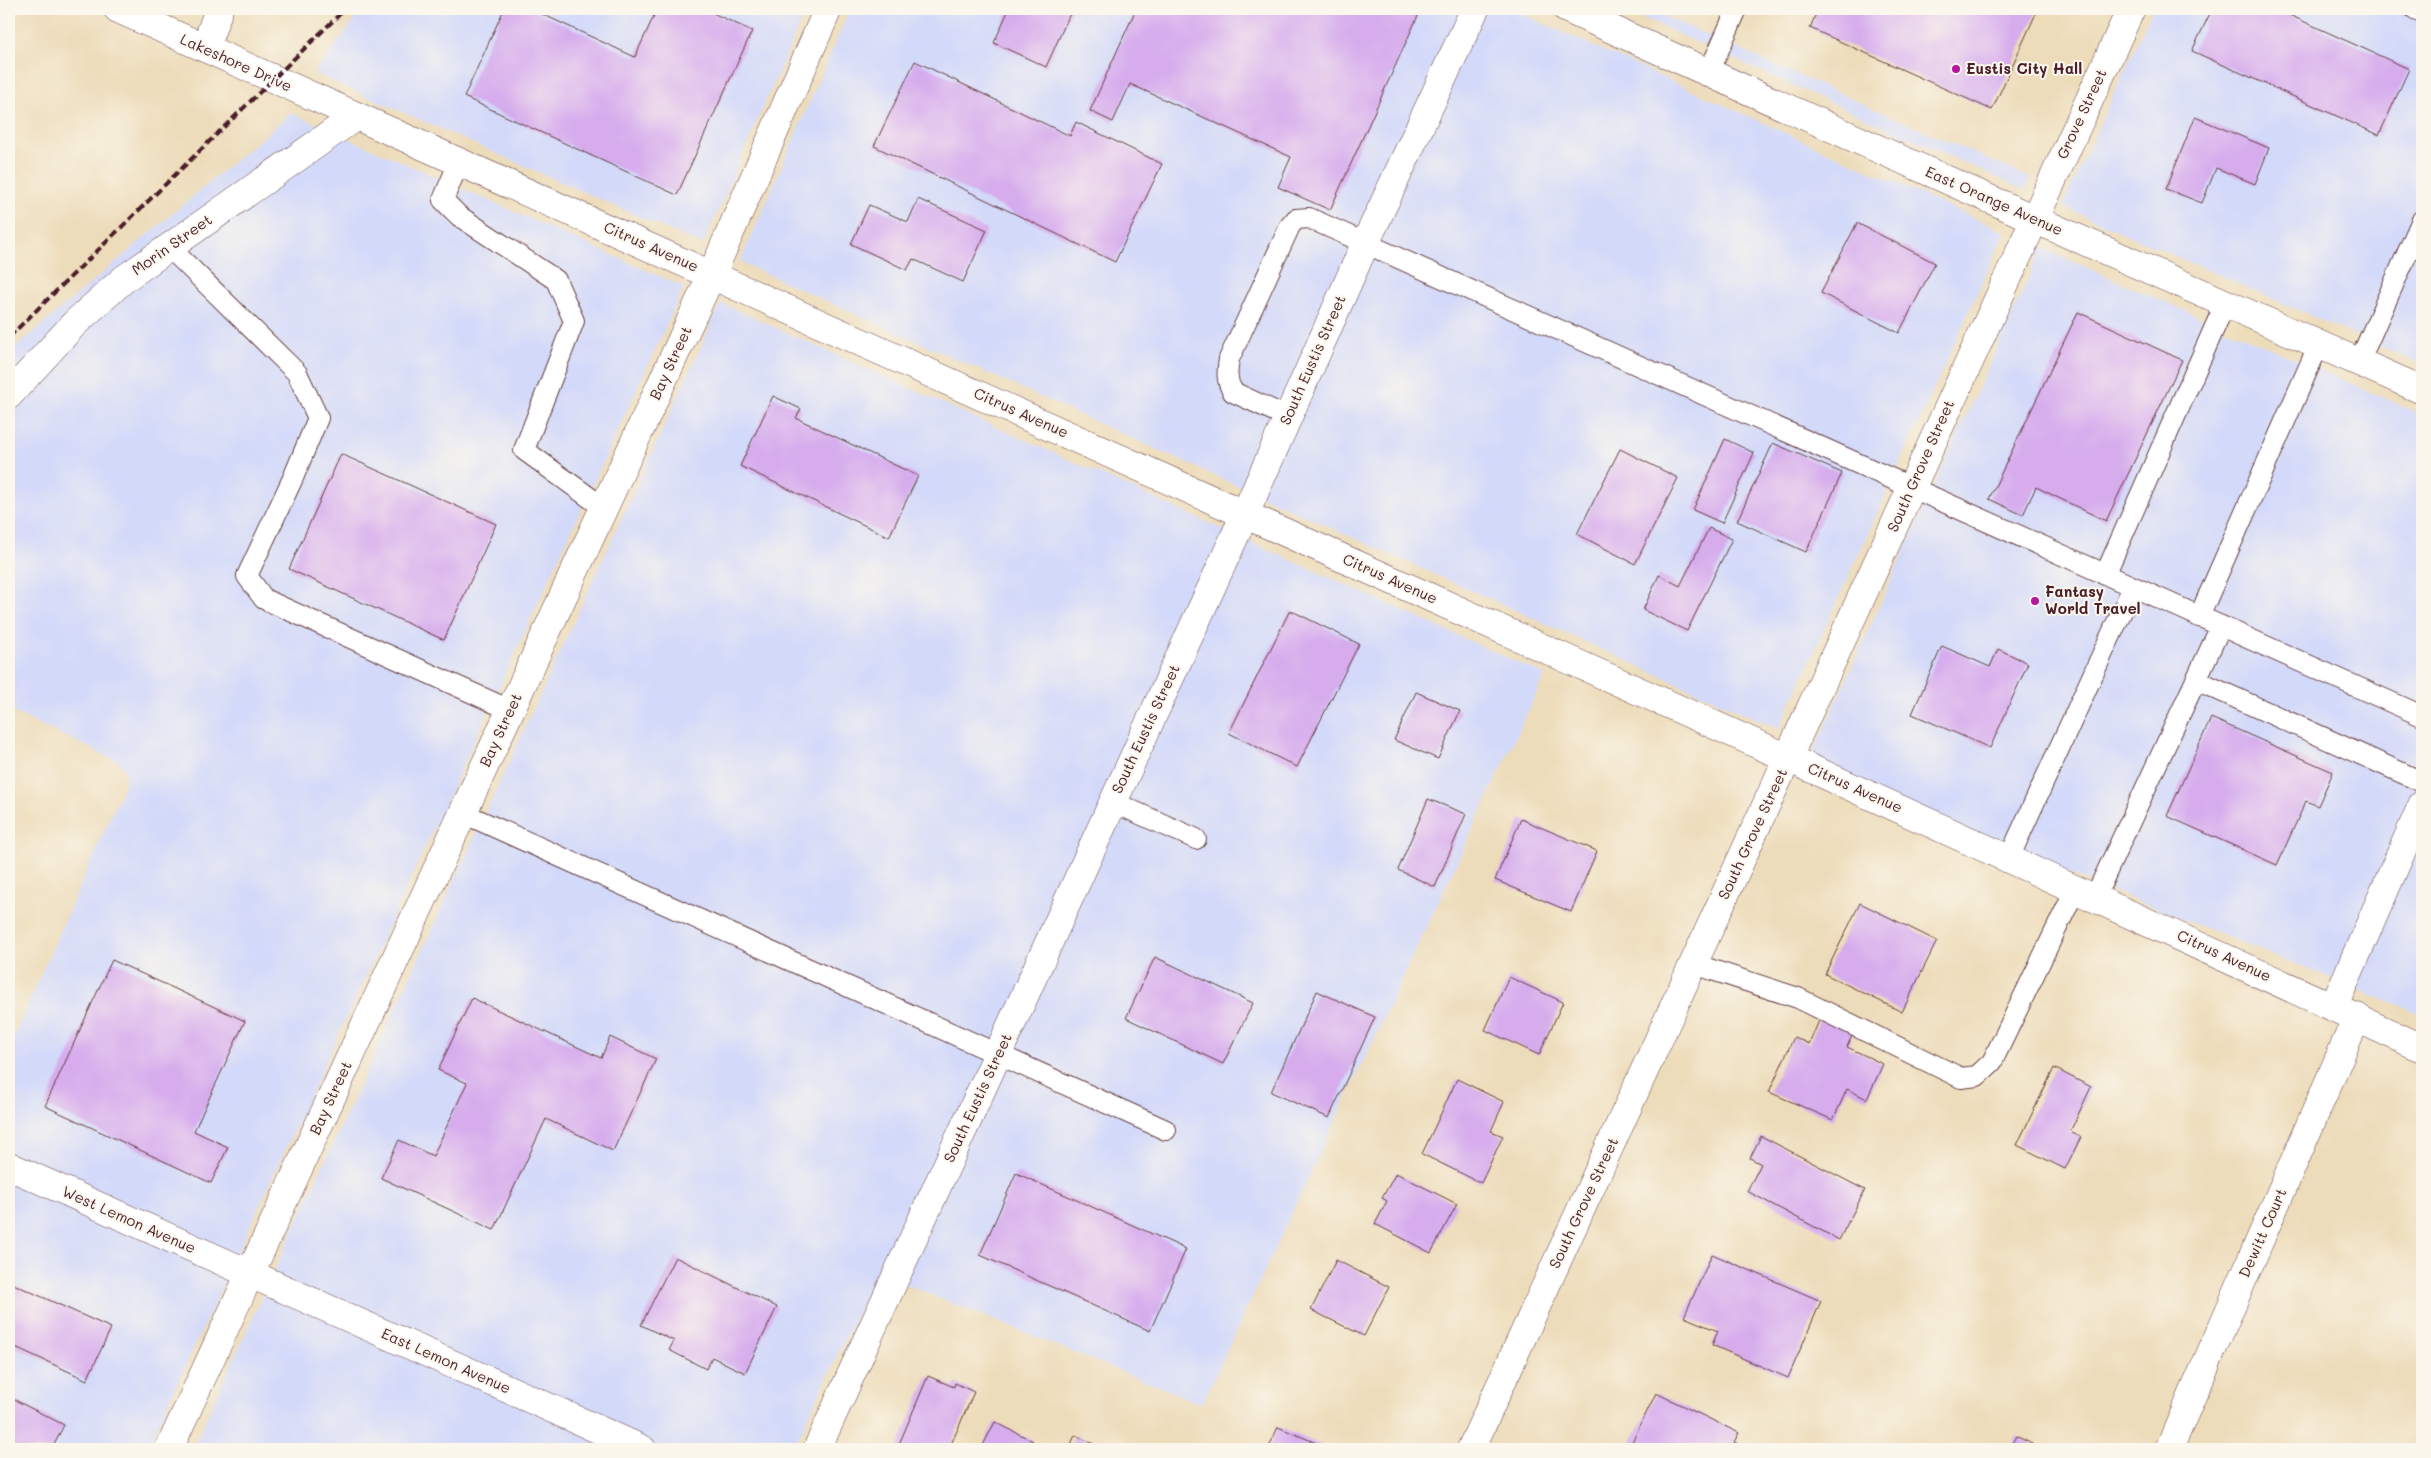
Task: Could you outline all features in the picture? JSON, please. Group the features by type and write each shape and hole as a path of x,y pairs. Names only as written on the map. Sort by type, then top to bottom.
{"street":[{"name":"Lakeshore Drive","path":"118,9 355,117"},
{"path":"205,48 219,9"},
{"name":"Bay Street","path":"169,1449 712,274 828,9"},
{"name":"South Eustis Street","path":"817,1449 1245,514 1365,244 1475,9"},
{"name":"East Orange Avenue","path":"1567,9 2034,219 2422,390"},
{"name":"Grove Street","path":"2034,219 2130,9"},
{"name":"Citrus Avenue","path":"355,117 712,274 1788,758 2422,1048"},
{"name":"Morin Street","path":"9,395 75,323 124,279 355,117"},
{"name":"South Grove Street","path":"1471,1449 2034,219"},
{"name":"Dewitt Court","path":"2168,1449 2345,1012 2422,805"},
{"name":"West Lemon Avenue","path":"9,1166 250,1273"},
{"name":"East Lemon Avenue","path":"250,1273 642,1449"}],"lane":[{"path":"1709,72 1737,9"},
{"path":"2415,9 2422,12"},
{"path":"459,162 443,200 459,216 556,280 574,321 524,450 604,508"},
{"path":"1287,417 1233,392 1228,384 1229,359 1290,226 1296,219 1309,218 2422,716"},
{"path":"2358,362 2422,220"},
{"path":"169,247 297,373 318,418 248,576 258,592 264,599 510,710"},
{"path":"2105,575 2225,304"},
{"path":"2199,617 2318,344"},
{"path":"2009,858 2133,587"},
{"path":"1694,964 1798,998 1961,1078 1977,1076 1992,1062 2085,893 2196,680 2221,626"},
{"path":"2196,680 2422,782"},
{"path":"1113,802 1196,839"},
{"path":"463,813 1166,1130"}],"shaded area":[{"path":"363,9 806,9 703,245 314,73"},
{"path":"850,9 1511,9 2005,232 1779,729 740,262"},
{"path":"1623,9 1648,9 2030,178 2025,190"},
{"path":"2153,9 2422,9 2422,365 2062,206"},
{"path":"291,113 684,287 147,1449 9,1449 9,1047 124,786 126,774 121,764 117,761 9,710 9,353"},
{"path":"2042,248 2422,415 2422,1015 1806,768"},
{"path":"721,303 1545,675 1202,1404 877,1273 793,1449 192,1449"}],"building":[{"path":"504,9 531,9 635,57 657,9 704,9 752,31 677,195 464,97"},
{"path":"1009,9 1072,9 1046,67 994,43"},
{"path":"1136,9 1421,9 1330,210 1278,187 1291,157 1130,84 1113,122 1090,111"},
{"name":"Eustis City Hall","path":"1818,9 2038,9 1992,110 1810,28"},
{"path":"2212,9 2276,9 2409,69 2379,135 2192,51"},
{"path":"915,61 1070,136 1076,122 1162,164 1115,262 874,146"},
{"path":"2195,117 2269,148 2255,184 2216,168 2202,203 2166,189"},
{"path":"918,199 987,230 963,282 913,259 907,270 851,244 869,205 908,222"},
{"path":"1857,223 1935,263 1899,333 1821,293"},
{"path":"2078,312 2182,360 2106,521 2036,487 2023,515 1989,499"},
{"path":"773,396 801,409 796,418 918,476 889,537 740,466"},
{"path":"1725,439 1754,453 1722,523 1693,510"},
{"path":"1773,443 1842,473 1806,552 1737,521"},
{"path":"1620,449 1678,478 1635,564 1577,534"},
{"path":"341,454 496,524 444,640 289,569"},
{"path":"1709,528 1732,539 1687,631 1643,610 1659,575 1680,586"},
{"path":"1290,610 1359,644 1297,767 1229,733"},
{"path":"1942,646 1990,667 1998,649 2028,663 1990,748 1912,714"},
{"path":"1416,692 1460,711 1438,759 1394,740"},
{"path":"2211,718 2333,772 2318,806 2306,801 2277,865 2167,816"},
{"path":"1428,799 1466,814 1435,887 1398,870"},
{"path":"1521,819 1597,851 1571,912 1495,880"},
{"path":"1860,903 1937,941 1902,1012 1825,974"},
{"path":"1155,957 1253,1003 1223,1064 1126,1018"},
{"path":"112,960 245,1021 194,1131 228,1147 211,1183 45,1106"},
{"path":"1509,977 1563,1002 1539,1055 1485,1030"},
{"path":"1317,991 1375,1017 1329,1118 1271,1092"},
{"path":"472,998 601,1058 610,1037 656,1059 613,1151 546,1119 494,1230 381,1178 399,1140 433,1156 467,1083 438,1070"},
{"path":"1821,1016 1854,1031 1847,1047 1883,1064 1867,1099 1847,1089 1833,1120 1769,1092 1794,1037 1809,1044"},
{"path":"2054,1068 2091,1087 2070,1132 2081,1137 2065,1169 2017,1145"},
{"path":"1457,1079 1504,1102 1491,1131 1503,1136 1481,1183 1422,1154"},
{"path":"1761,1136 1865,1190 1839,1240 1747,1191 1761,1164 1750,1158"},
{"path":"1016,1173 1186,1249 1150,1331 980,1255"},
{"path":"1396,1173 1457,1204 1431,1253 1375,1224 1387,1201 1382,1198"},
{"path":"1712,1254 1821,1301 1788,1378 1712,1345 1718,1331 1684,1317"},
{"path":"675,1257 777,1307 745,1373 712,1357 706,1369 669,1350 674,1341 641,1325"},
{"path":"1336,1260 1389,1287 1364,1336 1311,1310"},
{"path":"9,1282 111,1328 87,1380 9,1344"},
{"path":"928,1376 954,1387 955,1383 974,1392 949,1449 897,1449"},
{"path":"1656,1393 1739,1433 1734,1442 1748,1449 1629,1448"},
{"path":"9,1397 64,1425 52,1449 9,1449"},
{"path":"995,1422 1033,1441 1029,1449 981,1449"},
{"path":"1278,1427 1331,1449 1268,1449"},
{"path":"1075,1435 1098,1446 1096,1449 1069,1449"},
{"path":"2016,1436 2042,1449 2009,1449"}],"railway":[{"path":"9,337 345,9"}],"place":[{"name":"Eustis City Hall","path":"1956,69"},
{"name":"Fantasy World Travel","path":"2035,601"}]}
